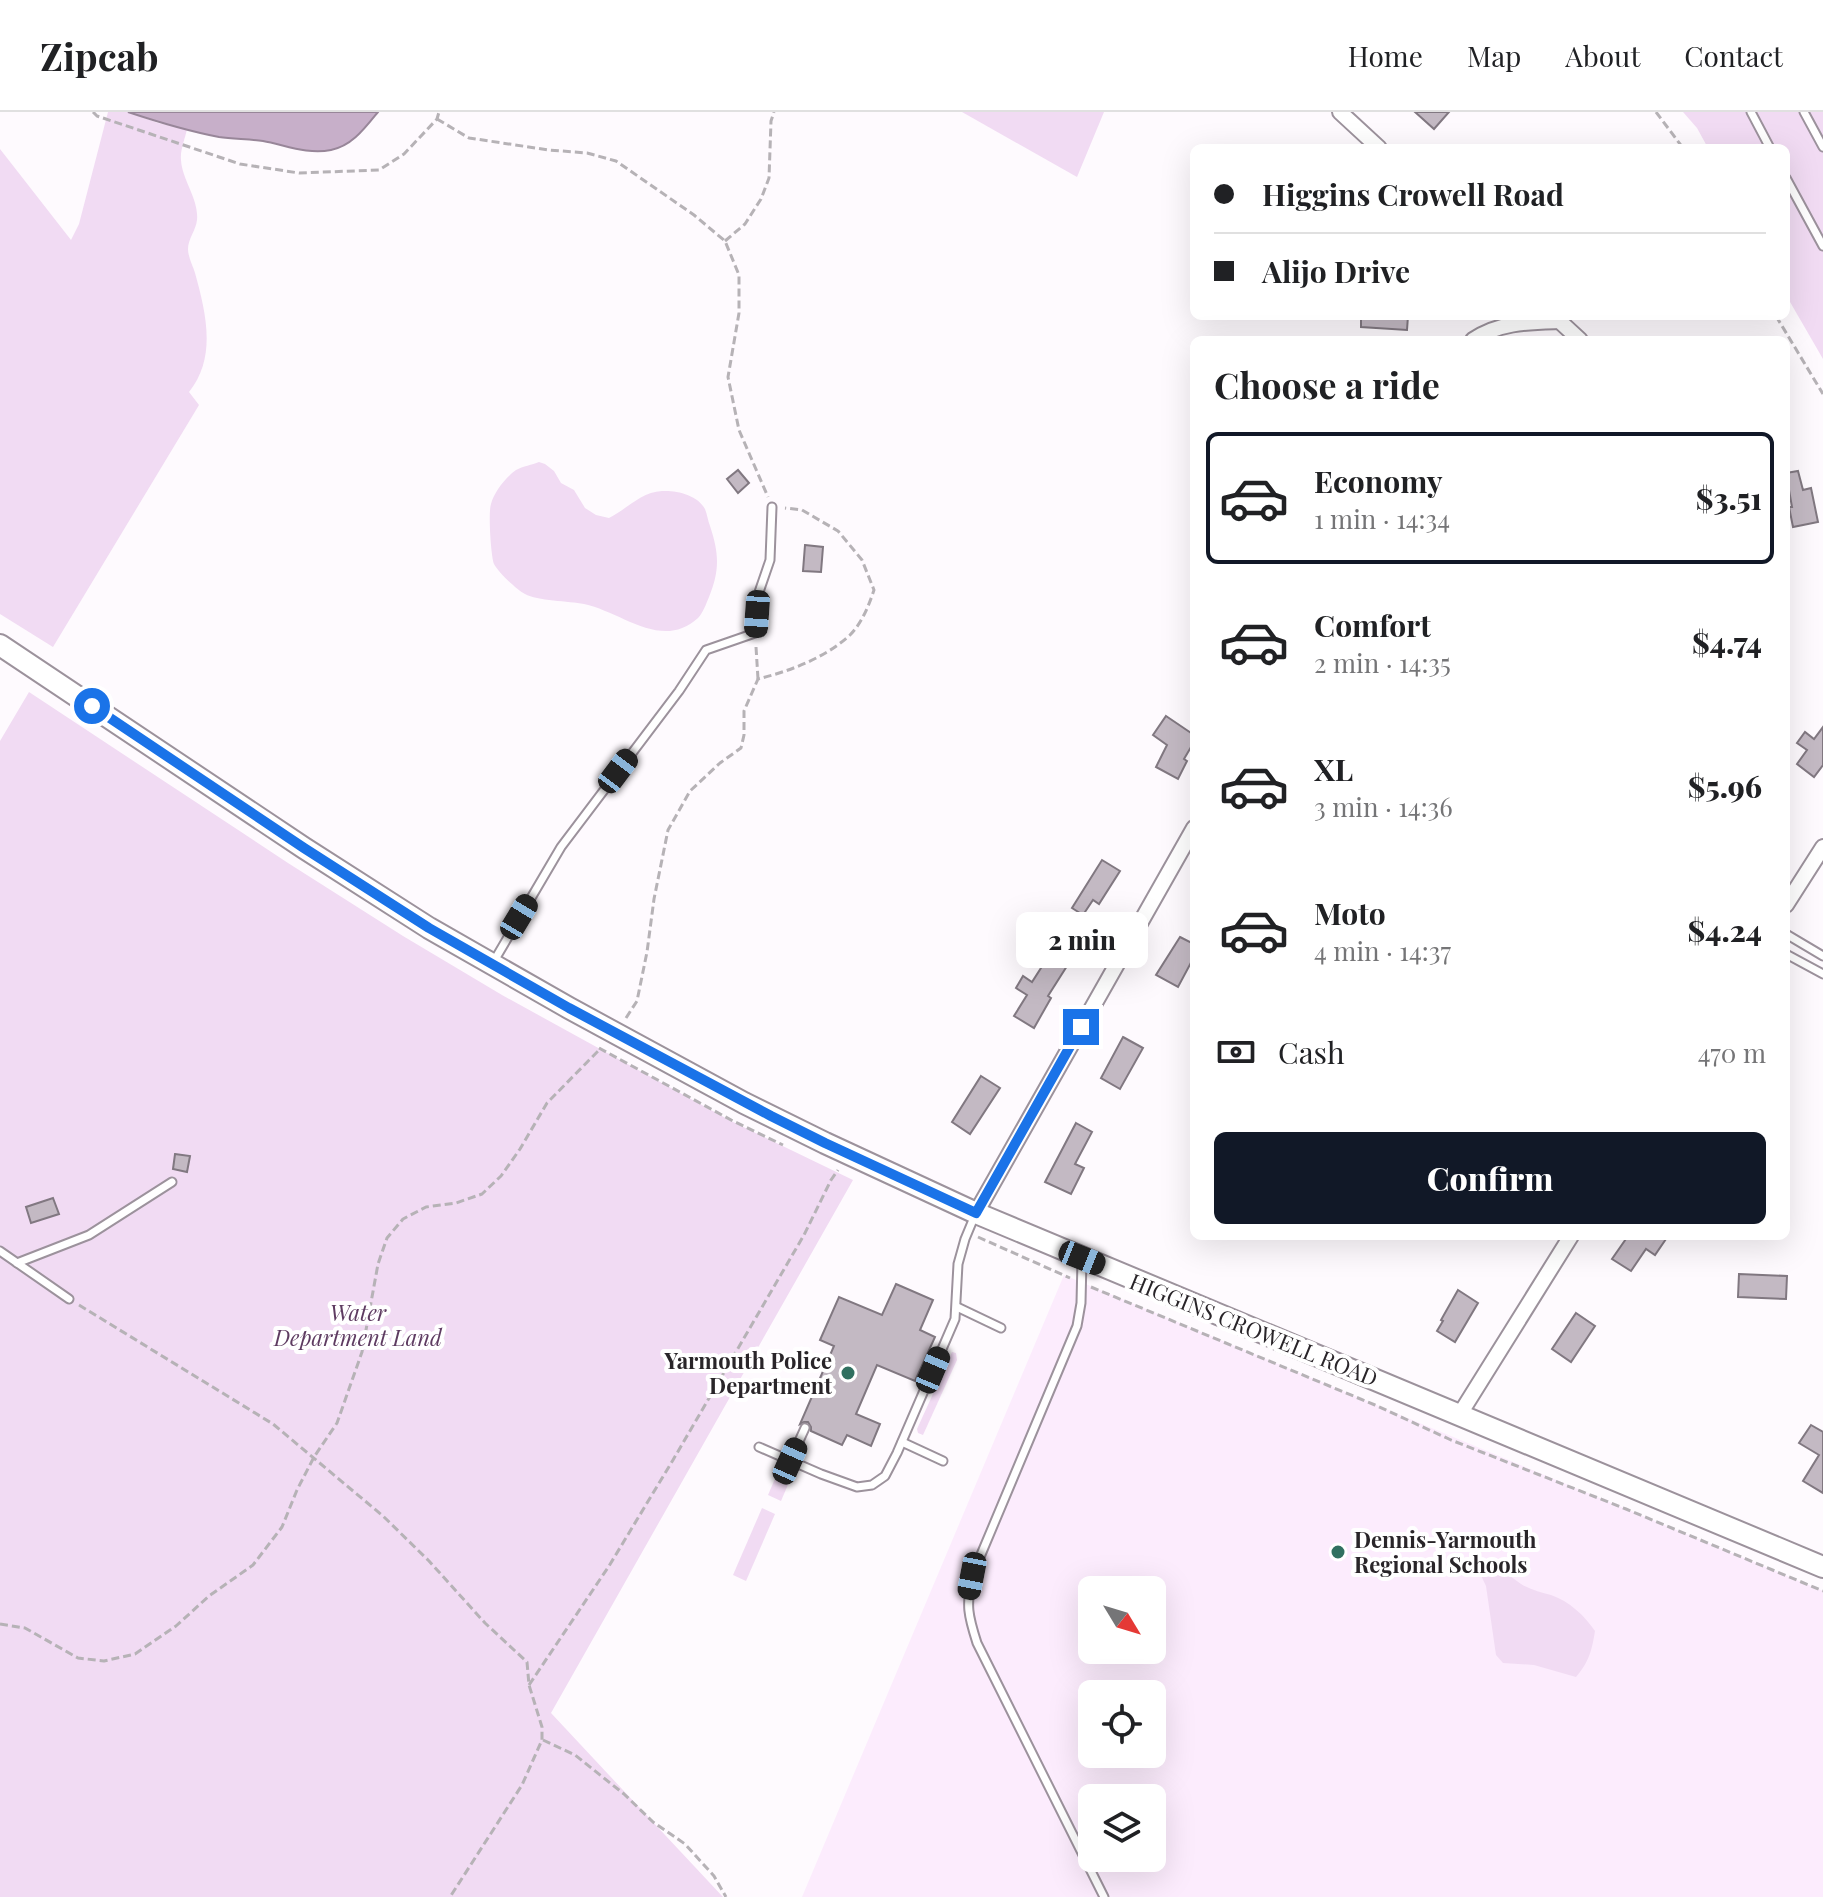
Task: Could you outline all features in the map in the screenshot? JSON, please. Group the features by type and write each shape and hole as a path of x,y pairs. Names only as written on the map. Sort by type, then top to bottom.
{"main road":[{"name":"HIGGINS CROWELL ROAD","path":"0,645 304,848 429,928 493,964 608,1041 976,1213 1823,1567"}],"street":[{"path":"1340,112 1375,144"},
{"path":"1481,336 1512,324 1547,320"},
{"path":"1557,320 1575,336"},
{"path":"976,1213 1190,835"},
{"path":"1790,899 1823,847"},
{"path":"1460,1414 1569,1240"}],"lane":[{"path":"1751,112 1768,144"},
{"path":"1804,112 1823,147"},
{"path":"1790,185 1823,246"},
{"path":"493,964 561,847 679,691 706,650 755,633 758,595 770,560 772,507"},
{"path":"1790,936 1823,956"},
{"path":"1790,956 1823,974"},
{"path":"17,1263 89,1235 172,1182"},
{"path":"759,1447 850,1485 864,1487 885,1476 955,1319 958,1264 976,1213"},
{"path":"0,1251 69,1299"},
{"path":"1082,1258 1077,1326 972,1576 969,1616 977,1643 1104,1897"},
{"path":"957,1307 1001,1328"},
{"path":"790,1461 805,1428"},
{"path":"902,1442 943,1461"}],"path":[{"path":"93,112 97,116 240,164 299,173 379,170 404,154 437,119 439,112"},
{"path":"725,241 745,224 761,199 769,178 774,112"},
{"path":"1656,112 1680,144"},
{"path":"437,119 469,138 587,153 616,161 694,215 725,241 739,275 739,313 728,377 739,430 772,507 802,510 838,531 862,560 874,590 867,610 852,634 799,666 758,679"},
{"path":"1790,339 1823,394"},
{"path":"0,1624 25,1628 78,1658 104,1661 135,1654 253,1565 282,1527 314,1457 337,1423 358,1363 378,1264 387,1238 403,1219 426,1207 456,1203 482,1194 501,1176 547,1103 608,1041 637,1001 668,830 690,791 741,748 744,711 758,679 755,633"},
{"path":"608,1041 624,1062"},
{"path":"529,1685 649,1500 804,1235 831,1180 849,1154"},
{"path":"979,1238 1071,1278"},
{"path":"1105,1293 1375,1405 1451,1440 1823,1591"},
{"path":"69,1299 273,1424 383,1516 485,1623 527,1662 529,1685 542,1727 542,1740 522,1785 450,1897"},
{"path":"542,1740 575,1755 653,1822 685,1844 714,1876 726,1897"}],"shaded area":[{"path":"128,112 378,112 358,136 345,145 314,151 207,135"},
{"name":"Dennis-Yarmouth Regional Schools","path":"1064,1275 1823,1591 1823,1897 802,1897"}],"green space":[{"path":"108,112 128,112 187,129 181,160 197,212 188,252 203,304 206,350 198,378 189,392 199,405 53,647 0,614 0,149 71,240 79,224"},
{"path":"962,112 1104,112 1077,177"},
{"path":"1683,112 1823,112 1823,359 1790,302 1790,144 1706,144"},
{"path":"539,462 554,471 561,483 574,490 585,508 596,515 609,518 641,498 662,491 686,494 702,504 713,536 717,562 713,587 698,618 670,631 656,630 584,604 530,596 508,580 494,564 491,504 512,473"},
{"name":"Water Department Land","path":"29,692 288,863 502,995 731,1121 853,1180 551,1713 723,1897 0,1897 0,741"},
{"path":"952,1352 956,1353 957,1360 923,1435 917,1429"},
{"path":"780,1467 793,1473 781,1501 768,1495"},
{"path":"762,1508 775,1514 746,1581 733,1575"},
{"path":"1477,1558 1525,1586 1564,1601 1586,1620 1595,1631 1594,1638 1587,1661 1576,1677 1534,1665 1503,1663 1496,1655 1486,1586 1475,1563"}],"building":[{"path":"1415,112 1449,112 1434,129"},
{"path":"1361,320 1408,320 1407,330 1361,327"},
{"path":"738,470 749,483 738,493 727,479"},
{"path":"1798,471 1803,490 1811,488 1818,522 1793,527 1790,472"},
{"path":"805,545 823,547 821,572 803,571"},
{"path":"1166,716 1190,732 1190,749 1184,759 1187,761 1178,779 1156,767 1167,745 1153,735"},
{"path":"1823,727 1823,765 1814,777 1797,764 1807,750 1797,743 1805,732 1814,739"},
{"path":"1102,860 1120,871 1099,904 1093,900 1083,915 1072,908"},
{"path":"1180,937 1190,942 1190,964 1178,987 1156,975"},
{"path":"1050,954 1067,966 1048,996 1051,998 1034,1028 1014,1016 1027,995 1016,988 1023,976 1032,982"},
{"path":"1123,1037 1143,1048 1120,1089 1101,1078"},
{"path":"981,1076 1000,1088 970,1134 952,1122"},
{"path":"1076,1123 1092,1132 1075,1164 1084,1168 1071,1194 1045,1182"},
{"path":"175,1154 190,1156 187,1172 173,1169"},
{"path":"53,1198 59,1214 31,1223 26,1207"},
{"path":"1625,1240 1665,1240 1655,1255 1646,1249 1631,1271 1612,1259"},
{"path":"1739,1274 1787,1276 1786,1299 1738,1297"},
{"name":"Yarmouth Police Department","path":"896,1284 933,1300 920,1330 935,1337 915,1381 877,1365 856,1414 880,1424 871,1446 847,1435 842,1445 811,1431 808,1422 800,1424 834,1346 820,1340 839,1297 882,1315"},
{"path":"1458,1290 1478,1303 1455,1342 1437,1331"},
{"path":"1576,1313 1595,1326 1571,1362 1552,1349"},
{"path":"1811,1425 1823,1432 1823,1493 1803,1481 1819,1455 1799,1443"}],"place":[{"name":"Yarmouth Police Department","path":"848,1373"},
{"name":"Dennis-Yarmouth Regional Schools","path":"1338,1552"}],"route":[{"path":"92,706 429,928 650,1053 825,1143 976,1213 1081,1027"}]}
